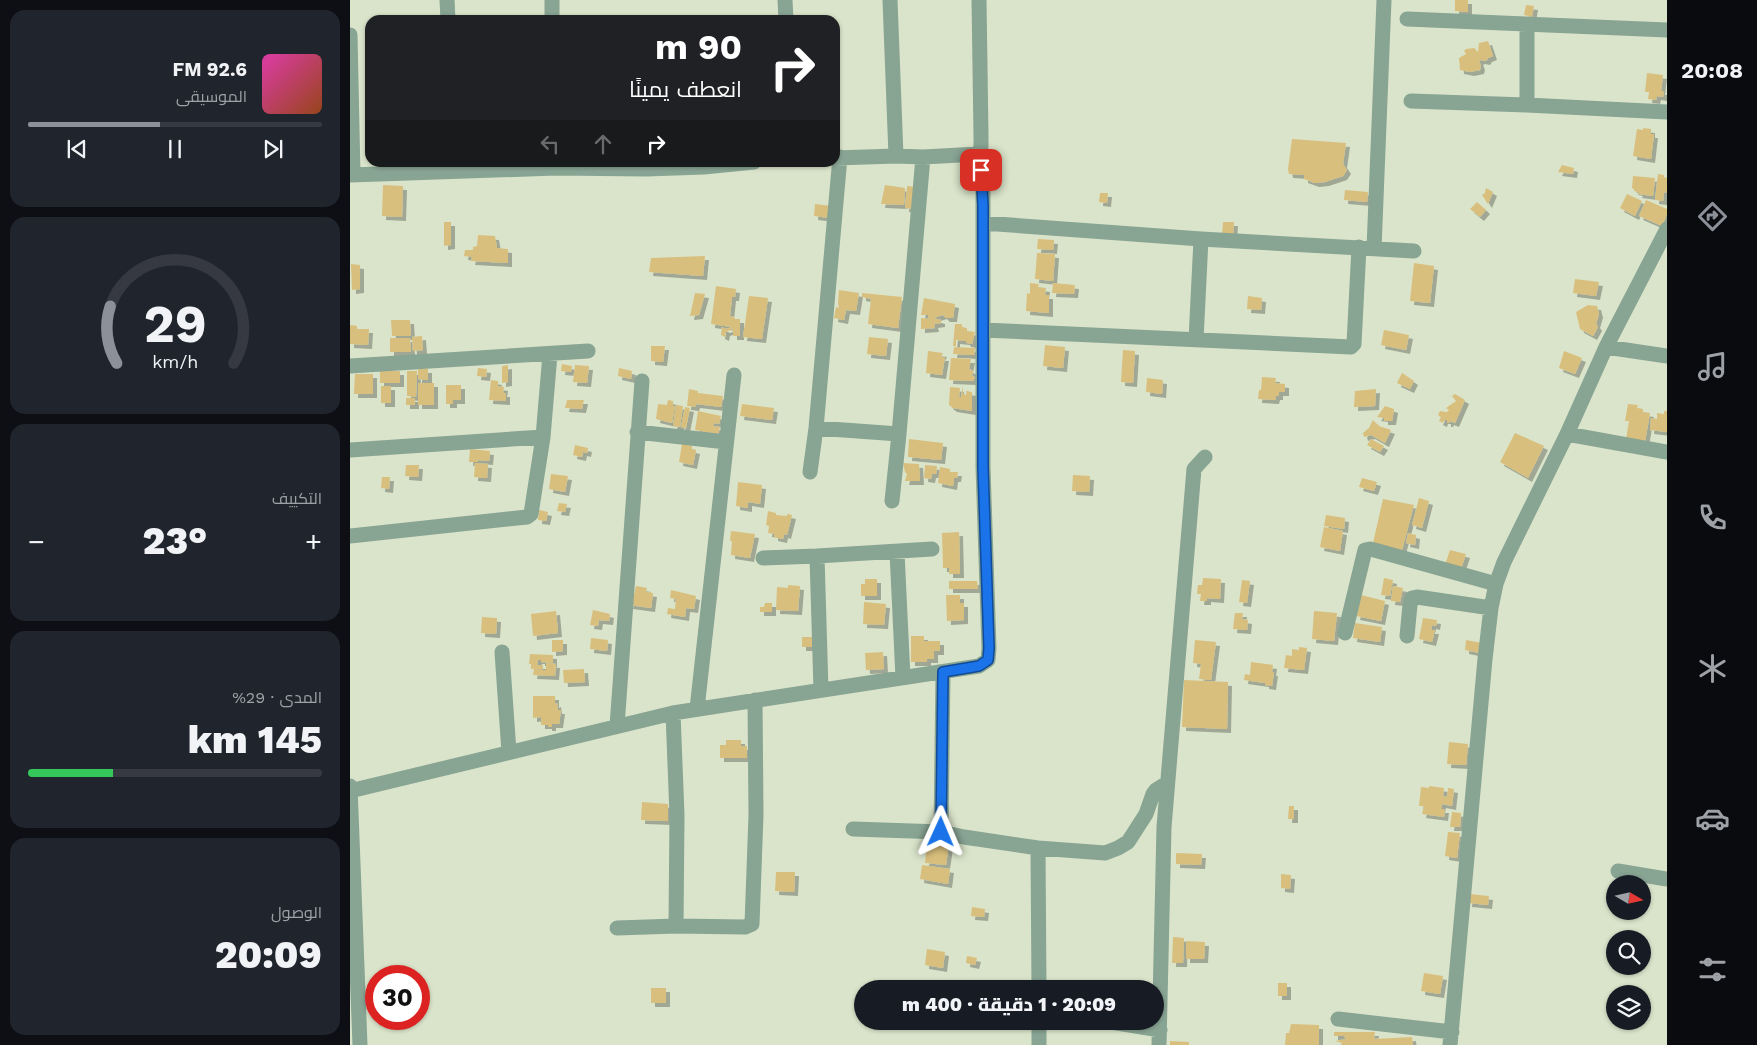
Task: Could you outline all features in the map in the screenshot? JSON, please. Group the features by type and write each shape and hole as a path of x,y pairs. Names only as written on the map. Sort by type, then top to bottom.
{"street":[{"path":"448,0 448,15"},
{"path":"552,0 552,15"},
{"path":"785,0 786,15"},
{"path":"890,0 896,156"},
{"path":"350,791 673,713 979,666 988,660 983,467 983,187 978,154 981,147 979,0"},
{"path":"1374,249 1384,0"},
{"path":"1407,19 1667,30"},
{"path":"1527,25 1527,105"},
{"path":"350,35 352,175 450,167"},
{"path":"1411,102 1527,105 1667,112"},
{"path":"840,157 923,157 978,154"},
{"path":"892,501 923,157"},
{"path":"606,167 655,169 704,167"},
{"path":"810,472 816,428 836,167"},
{"path":"983,223 1414,251"},
{"path":"1338,1019 1451,1038 1491,608 1496,584 1517,534 1567,434 1606,347 1660,259 1667,229"},
{"path":"1196,340 1201,238"},
{"path":"983,330 1351,347 1354,344 1359,247"},
{"path":"1606,347 1667,356"},
{"path":"350,366 588,351"},
{"path":"350,536 526,517 531,514 543,437 550,354"},
{"path":"697,709 734,375"},
{"path":"617,726 642,381"},
{"path":"816,428 899,434"},
{"path":"638,432 726,442"},
{"path":"1567,434 1667,452"},
{"path":"350,450 543,437"},
{"path":"1161,980 1164,827 1167,784 1194,469 1205,457"},
{"path":"763,558 932,549"},
{"path":"1345,633 1365,550 1378,550 1496,584"},
{"path":"897,552 903,678"},
{"path":"817,556 821,690"},
{"path":"1407,636 1410,605 1412,598 1418,596 1491,608"},
{"path":"502,652 509,752"},
{"path":"941,832 943,672"},
{"path":"616,928 676,926 745,927 752,924 756,815 756,700"},
{"path":"673,713 677,815 676,926"},
{"path":"853,829 941,832 1038,848 1105,853 1128,842 1146,814 1153,794 1156,790 1167,784"},
{"path":"350,786 360,1045"},
{"path":"1038,848 1039,980"},
{"path":"1618,871 1667,880"},
{"path":"1039,1030 1039,1045"},
{"path":"1159,1045 1160,1030"}],"building":[{"path":"1455,0 1468,0 1468,12 1455,11"},
{"path":"1526,5 1534,6 1532,17 1524,15"},
{"path":"1488,41 1493,56 1486,61 1479,61 1480,70 1470,72 1460,70 1459,58 1466,54 1464,51 1474,48 1478,52 1479,43"},
{"path":"1647,73 1663,75 1661,91 1664,91 1663,97 1657,96 1656,100 1648,99 1649,92 1645,92"},
{"path":"1643,128 1651,129 1651,134 1654,134 1651,159 1633,156 1637,129 1643,130"},
{"path":"1292,139 1346,143 1343,164 1347,170 1343,176 1315,183 1304,179 1304,175 1289,174"},
{"path":"1562,165 1574,168 1573,174 1558,172"},
{"path":"1658,174 1664,175 1667,178 1667,193 1664,192 1663,201 1655,200"},
{"path":"1633,176 1655,178 1653,196 1638,194 1639,192 1634,191 1632,188"},
{"path":"383,185 403,186 402,217 382,216"},
{"path":"885,185 905,188 904,205 881,204"},
{"path":"907,186 917,187 915,209 905,208"},
{"path":"1486,188 1493,192 1488,204 1482,195 1485,193"},
{"path":"1345,190 1368,192 1367,202 1344,200"},
{"path":"1100,193 1108,193 1107,203 1099,202"},
{"path":"1627,194 1642,201 1635,216 1620,208"},
{"path":"1646,200 1667,209 1662,226 1639,216"},
{"path":"1477,202 1486,210 1480,217 1470,209"},
{"path":"815,204 832,206 830,218 814,216"},
{"path":"444,222 451,222 451,245 444,246"},
{"path":"1223,222 1234,222 1233,236 1222,235"},
{"path":"478,235 495,236 497,248 508,249 508,263 471,261 472,257 464,256 465,250 473,250 473,247 477,246"},
{"path":"1038,239 1054,240 1053,250 1037,249"},
{"path":"1037,253 1055,254 1053,281 1035,279"},
{"path":"705,256 703,276 649,272 651,258"},
{"path":"1414,263 1434,266 1430,303 1410,301"},
{"path":"351,264 360,265 360,289 352,290"},
{"path":"1575,279 1599,282 1596,296 1573,293"},
{"path":"1030,283 1039,284 1038,287 1046,288 1045,295 1049,295 1049,313 1026,311 1027,293 1030,294"},
{"path":"1053,283 1075,285 1074,294 1052,293"},
{"path":"716,286 736,289 735,297 732,297 730,316 740,319 740,336 733,336 733,329 726,332 725,337 721,335 722,327 726,329 732,327 711,324"},
{"path":"839,290 859,293 856,311 846,310 844,320 834,318 836,307 839,308"},
{"path":"695,293 705,294 699,315 690,316"},
{"path":"862,293 902,297 898,328 868,324 871,299 862,297"},
{"path":"749,296 768,298 762,339 743,337"},
{"path":"1248,296 1262,298 1261,310 1247,309"},
{"path":"924,298 955,304 953,318 946,318 943,315 933,318 941,320 941,323 934,324 935,328 921,329 921,318 929,319 928,315 921,315"},
{"path":"1588,305 1597,306 1599,314 1596,324 1598,327 1593,336 1580,329 1576,312"},
{"path":"391,320 410,320 411,336 392,336"},
{"path":"955,324 962,324 962,327 967,328 967,331 975,332 972,344 956,340 956,346 953,346"},
{"path":"350,325 357,326 357,329 369,329 368,345 350,344"},
{"path":"1384,330 1409,335 1406,350 1381,345"},
{"path":"422,336 423,350 413,351 412,337"},
{"path":"869,337 888,339 886,356 867,354"},
{"path":"390,338 410,338 411,352 390,352"},
{"path":"1045,345 1065,347 1063,368 1043,366"},
{"path":"651,346 665,346 663,362 651,361"},
{"path":"954,347 975,348 974,355 953,354"},
{"path":"1123,350 1135,351 1133,383 1121,382"},
{"path":"928,351 943,353 941,357 945,357 942,375 926,373"},
{"path":"1564,351 1582,358 1575,374 1559,368"},
{"path":"951,358 971,359 969,369 973,371 972,376 975,377 973,381 949,380"},
{"path":"562,364 572,366 571,372 561,371"},
{"path":"508,365 508,382 502,383 502,366"},
{"path":"575,365 589,366 587,383 573,382"},
{"path":"478,368 487,369 486,377 477,376"},
{"path":"619,368 632,371 631,379 618,376"},
{"path":"418,369 428,369 428,380 418,379"},
{"path":"380,371 400,371 400,383 380,383"},
{"path":"407,371 417,371 416,397 407,396"},
{"path":"1402,373 1414,381 1410,389 1397,383"},
{"path":"355,374 373,374 373,394 354,394"},
{"path":"1262,377 1276,378 1275,383 1285,384 1285,392 1279,392 1279,396 1276,396 1275,400 1258,399"},
{"path":"1147,378 1163,380 1162,394 1146,392"},
{"path":"491,380 498,381 498,386 504,387 503,393 506,393 506,401 489,400"},
{"path":"418,383 434,383 434,405 418,405"},
{"path":"446,385 461,385 461,400 453,400 453,404 446,404"},
{"path":"381,386 391,386 391,403 381,403"},
{"path":"963,386 963,394 967,395 966,391 972,392 972,411 953,408 949,405 950,387 960,388 959,397 961,397"},
{"path":"689,389 698,391 698,393 723,396 721,407 696,404 695,407 687,406"},
{"path":"1376,389 1375,406 1354,407 1355,391"},
{"path":"1455,394 1465,400 1455,423 1450,421 1447,423 1447,420 1444,420 1443,423 1439,421 1441,417 1438,415 1440,411 1447,412 1449,410 1446,408 1456,401 1452,396"},
{"path":"406,398 415,398 415,405 406,405"},
{"path":"567,400 584,400 582,409 565,408"},
{"path":"668,400 673,401 673,406 675,406 672,423 656,419 658,404 667,405"},
{"path":"742,404 774,408 772,420 740,416"},
{"path":"1628,404 1638,405 1637,408 1643,409 1643,412 1650,413 1645,442 1626,439 1629,421 1625,421"},
{"path":"676,405 683,406 680,427 673,426"},
{"path":"1385,406 1394,409 1392,421 1384,421 1384,418 1377,417"},
{"path":"685,407 690,408 686,428 681,427"},
{"path":"698,411 721,416 719,424 714,423 713,426 720,427 718,434 695,430"},
{"path":"1664,411 1667,411 1667,432 1650,430 1651,418 1657,419 1657,413 1664,414"},
{"path":"1373,420 1379,426 1391,430 1385,443 1371,435 1364,437 1363,433 1369,428"},
{"path":"1515,433 1544,446 1528,478 1500,462"},
{"path":"909,439 943,443 941,460 908,457"},
{"path":"1371,439 1384,446 1380,452 1367,445"},
{"path":"682,444 692,446 692,449 696,450 693,465 679,462"},
{"path":"575,445 588,448 587,453 583,452 582,457 573,455"},
{"path":"470,449 490,451 489,461 478,460 478,462 469,462"},
{"path":"475,463 488,464 487,478 474,477"},
{"path":"903,463 919,464 920,481 905,481 907,474"},
{"path":"406,465 419,465 418,477 405,476"},
{"path":"925,465 937,466 936,474 932,474 931,479 924,478"},
{"path":"940,467 950,469 950,472 958,472 957,478 954,478 953,486 938,483"},
{"path":"551,474 568,476 565,492 549,489"},
{"path":"1073,475 1090,476 1089,492 1072,491"},
{"path":"382,477 390,477 389,489 381,488"},
{"path":"1362,478 1377,482 1374,491 1359,487"},
{"path":"738,482 762,485 760,504 748,502 748,508 736,506"},
{"path":"1419,498 1429,501 1422,528 1412,525"},
{"path":"1383,499 1414,505 1402,550 1373,543"},
{"path":"559,503 567,504 565,512 557,511"},
{"path":"539,510 548,512 546,521 538,520"},
{"path":"768,511 776,513 776,515 792,515 787,535 784,534 783,539 768,533 769,526 766,525"},
{"path":"1326,515 1345,518 1344,529 1324,526"},
{"path":"1324,527 1343,531 1340,551 1320,547"},
{"path":"731,531 755,534 750,558 731,555"},
{"path":"959,532 960,574 949,574 949,568 943,568 942,533"},
{"path":"1408,533 1416,535 1415,545 1406,543"},
{"path":"1450,550 1466,554 1461,569 1445,565"},
{"path":"1203,578 1221,579 1220,599 1207,598 1207,601 1200,601 1201,594 1197,594 1198,585 1202,585"},
{"path":"1384,578 1393,580 1390,596 1381,595"},
{"path":"865,579 877,579 877,596 861,596 861,584 865,584"},
{"path":"1242,580 1250,581 1247,603 1239,602"},
{"path":"949,581 977,581 978,589 949,589"},
{"path":"788,585 800,586 798,611 776,610 777,587 788,588"},
{"path":"636,586 647,588 646,592 653,593 651,608 629,605 631,594 634,595"},
{"path":"1393,586 1403,588 1400,602 1391,601"},
{"path":"671,590 696,596 694,609 686,608 685,617 667,614 668,608 675,609 676,599 670,598"},
{"path":"946,595 960,595 960,603 964,603 964,620 947,621"},
{"path":"1361,595 1385,601 1381,621 1356,616"},
{"path":"864,602 886,604 884,625 863,624"},
{"path":"765,603 772,603 772,612 760,612 760,607 764,607"},
{"path":"593,610 610,614 609,621 599,620 598,626 590,625"},
{"path":"556,611 558,633 533,636 531,614"},
{"path":"1314,611 1337,613 1334,641 1312,639"},
{"path":"1235,613 1243,613 1242,619 1248,620 1247,630 1233,629"},
{"path":"482,617 497,618 496,634 481,633"},
{"path":"1423,618 1437,620 1436,626 1432,625 1431,630 1435,630 1432,642 1419,639"},
{"path":"1355,623 1382,627 1380,642 1353,638"},
{"path":"911,636 924,636 924,641 940,641 940,651 934,651 934,659 927,659 927,662 911,662"},
{"path":"802,637 812,637 812,647 802,647"},
{"path":"591,638 608,640 607,651 590,649"},
{"path":"552,640 563,640 563,651 552,652"},
{"path":"1195,640 1216,642 1211,680 1199,679 1201,664 1193,663"},
{"path":"1466,640 1482,643 1480,653 1465,650"},
{"path":"1299,647 1307,648 1304,670 1284,668 1286,655 1292,656 1292,649 1299,650"},
{"path":"883,652 884,669 866,670 865,653"},
{"path":"530,654 553,655 553,663 538,660 537,665 543,665 543,669 537,670 546,670 546,663 556,664 555,676 533,675 534,669 531,669 531,664 529,664"},
{"path":"1251,662 1273,665 1272,686 1244,680 1245,674 1250,675"},
{"path":"584,669 585,682 564,683 563,670"},
{"path":"1184,680 1228,682 1227,729 1182,727"},
{"path":"533,696 555,696 555,704 557,703 558,710 561,710 559,724 552,724 552,727 548,727 548,725 541,725 541,717 533,718"},
{"path":"726,740 741,740 741,746 747,746 747,758 720,758 720,745 726,745"},
{"path":"1449,742 1468,744 1466,765 1447,764"},
{"path":"1429,786 1444,788 1443,796 1447,797 1448,788 1454,789 1452,806 1442,804 1441,809 1445,809 1444,817 1422,814 1424,806 1419,806 1421,787 1429,788"},
{"path":"642,802 668,804 668,821 641,820"},
{"path":"1289,806 1294,806 1294,819 1288,819"},
{"path":"1452,812 1461,813 1460,827 1450,827"},
{"path":"1448,832 1460,833 1457,858 1445,856"},
{"path":"928,835 950,838 946,865 925,863"},
{"path":"1176,853 1202,854 1201,865 1176,864"},
{"path":"922,865 950,869 948,884 920,879"},
{"path":"776,872 795,872 794,892 775,891"},
{"path":"1281,874 1291,875 1290,889 1281,888"},
{"path":"1469,894 1489,896 1488,905 1468,903"},
{"path":"972,907 985,909 984,917 971,916"},
{"path":"1173,937 1184,938 1183,963 1172,963"},
{"path":"1186,941 1205,942 1204,959 1186,959"},
{"path":"927,949 945,952 943,968 925,965"},
{"path":"967,956 977,958 975,965 966,963"},
{"path":"1424,973 1443,976 1440,994 1421,991"},
{"path":"1278,983 1287,983 1287,996 1278,996"},
{"path":"651,988 666,988 666,1003 651,1003"},
{"path":"1291,1024 1319,1025 1319,1045 1285,1045 1286,1033 1289,1033"},
{"path":"1334,1032 1375,1032 1374,1039 1412,1037 1413,1045 1341,1045 1342,1043 1335,1041 1346,1039 1344,1036 1334,1036"},
{"path":"1170,1041 1189,1042 1189,1045 1170,1045"}],"route":[{"path":"941,832 943,672 979,666 988,660 989,648 983,467 983,187 981,170"}]}
